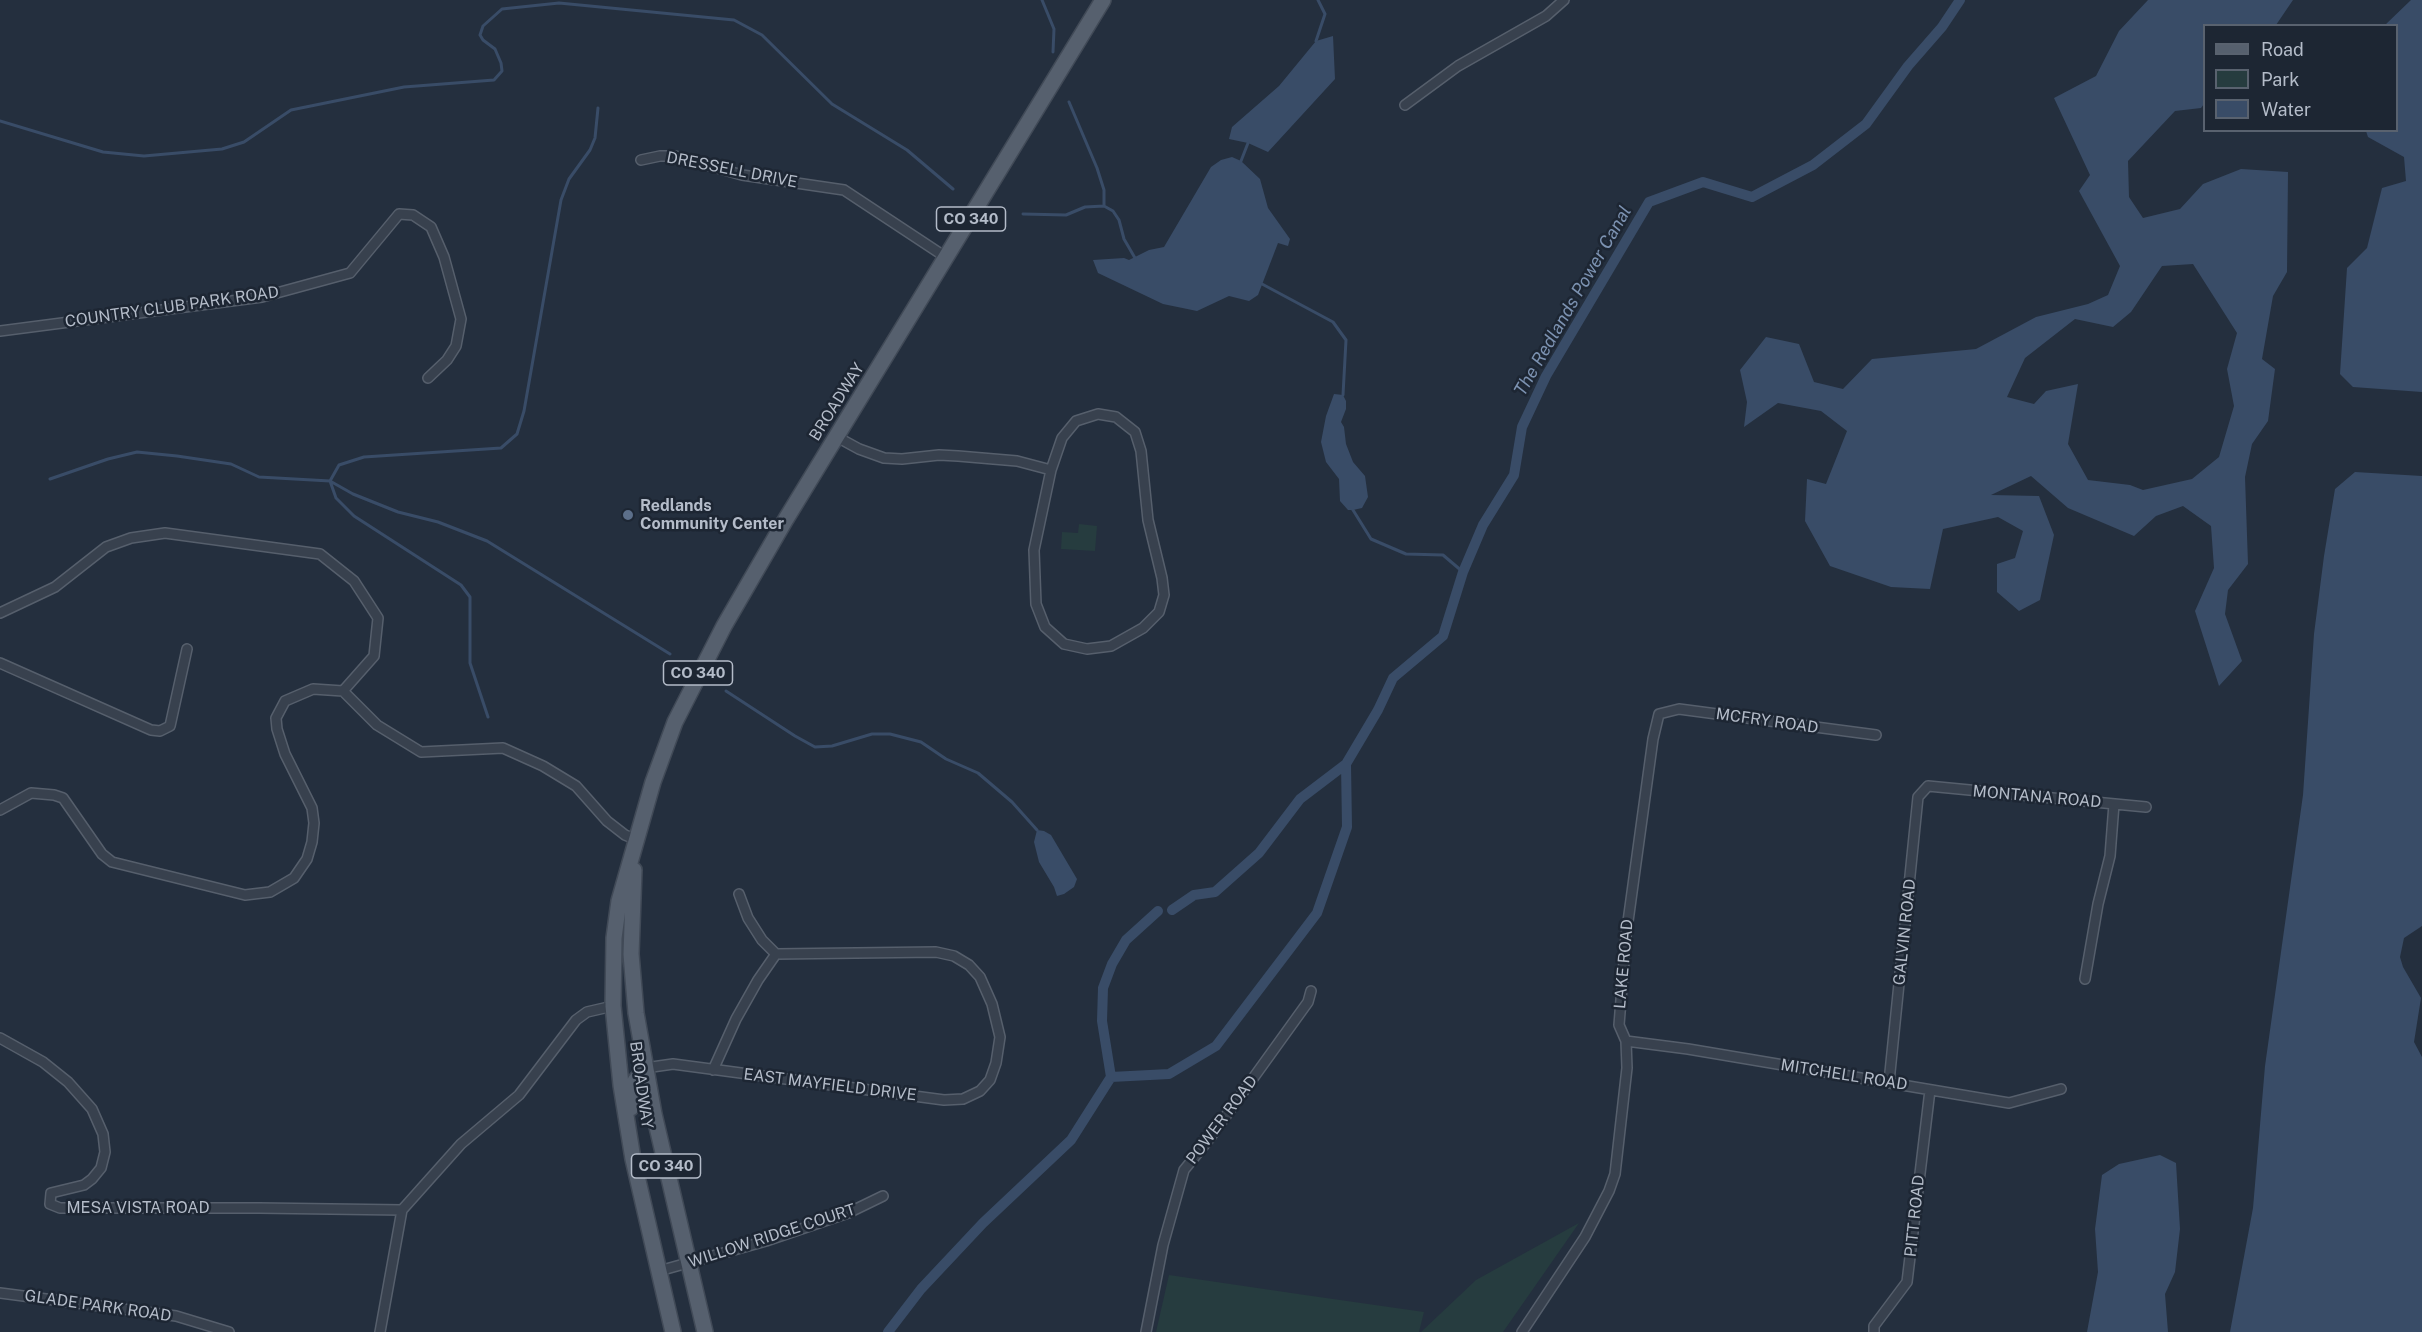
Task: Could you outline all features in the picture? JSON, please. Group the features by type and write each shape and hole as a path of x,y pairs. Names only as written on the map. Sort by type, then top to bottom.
{"main road":[{"name":"BROADWAY","path":"673,1332 637,1174 621,1085 613,1006 620,901 668,739 693,683 741,596 1103,0"},
{"name":"BROADWAY","path":"637,840 631,954 633,989 654,1114 705,1332"},
{"path":"637,1174 631,1100 635,1081 645,1068"}],"street":[{"path":"1405,105 1458,66 1546,16 1564,0"},
{"name":"DRESSELL DRIVE","path":"641,160 675,156 742,175 844,190 947,258"},
{"name":"COUNTRY CLUB PARK ROAD","path":"0,331 262,297 351,273 399,214 413,215 431,226 444,257 461,319 456,346 447,360 428,378"},
{"path":"1098,414 1116,417 1135,432 1141,451 1148,520 1164,595 1160,612 1143,628 1111,646 1087,649 1064,644 1045,627 1036,603 1034,549 1051,470 1062,438 1076,421 1098,414"},
{"path":"837,437 859,449 884,458 958,456 1017,461 1051,470"},
{"path":"0,613 55,587 106,546 131,538 165,532 320,554 354,581 378,618 374,656 343,692"},
{"path":"0,663 151,730 159,731 170,726 187,649"},
{"path":"0,810 31,793 54,795 63,798 102,854 112,862 245,896 281,888 294,878 307,859 314,823 312,808 280,740 276,718 285,701 313,689 343,692 377,725 421,752 503,748 543,766 576,786 607,821 625,835 637,840"},
{"name":"MCFRY ROAD","path":"1659,714 1678,709 1876,735"},
{"name":"LAKE ROAD","path":"1522,1332 1585,1237 1609,1191 1615,1174 1627,1068 1626,1041 1619,1025 1626,936 1653,739 1659,714"},
{"name":"MONTANA ROAD","path":"1928,786 2146,807"},
{"name":"GALVIN ROAD","path":"1889,1083 1918,797 1928,786"},
{"path":"2085,979 2098,904 2110,856 2114,804"},
{"path":"713,1070 752,990 777,954 762,940 748,918 739,894"},
{"name":"EAST MAYFIELD DRIVE","path":"645,1068 673,1064 944,1100 963,1099 980,1091 990,1080 996,1063 1000,1037 992,1004 980,977 969,965 954,957 936,952 777,954"},
{"name":"POWER ROAD","path":"1146,1332 1163,1245 1184,1170 1197,1151 1210,1138 1308,1002 1311,991"},
{"path":"380,1332 402,1210 461,1144 519,1095 576,1020 587,1012 613,1006"},
{"name":"MESA VISTA ROAD","path":"0,1038 43,1062 68,1082 92,1109 103,1134 105,1152 101,1168 84,1185 51,1193 50,1204 60,1208 402,1210"},
{"name":"MITCHELL ROAD","path":"1626,1041 2008,1103 2061,1089"},
{"name":"PITT ROAD","path":"1874,1332 1874,1326 1907,1282 1930,1090"},
{"name":"WILLOW RIDGE COURT","path":"659,1271 848,1213 883,1196"},
{"name":"GLADE PARK ROAD","path":"0,1293 176,1316 229,1332"}],"green space":[{"path":"1079,524 1097,526 1095,551 1061,549 1062,532 1078,533"},
{"path":"1579,1223 1503,1332 1421,1332 1476,1280"},
{"path":"1169,1275 1424,1312 1419,1332 1156,1332"}],"water":[{"path":"2148,0 2293,0 2277,24 2203,24 2203,105 2201,108 2175,111 2128,161 2129,197 2143,218 2180,209 2203,184 2241,169 2288,172 2287,272 2273,296 2262,359 2275,369 2268,421 2252,444 2245,477 2248,564 2228,590 2225,614 2242,661 2219,686 2195,611 2214,568 2211,526 2183,506 2156,516 2134,536 2068,508 2031,476 1991,495 2039,496 2054,535 2040,600 2019,611 1997,592 1997,564 2015,558 2023,531 1998,517 1943,529 1930,589 1891,587 1830,566 1805,521 1807,479 1826,484 1847,431 1821,411 1778,403 1744,427 1747,402 1740,370 1766,337 1799,344 1814,382 1843,389 1872,359 1976,349 2036,317 2088,304 2108,295 2120,266 2079,191 2090,175 2054,98 2096,76 2119,31","holes":["2193,264 2237,333 2227,369 2234,406 2219,457 2192,479 2143,490 2130,485 2088,480 2068,444 2078,384 2046,391 2034,404 2007,397 2025,358 2075,319 2113,327 2131,312 2162,266"]},
{"path":"2411,0 2422,0 2422,392 2353,387 2340,374 2347,268 2367,248 2382,188 2406,181 2404,157 2368,137 2366,132 2398,132 2398,24 2386,24"},
{"path":"1333,36 1335,79 1268,152 1248,143 1229,139 1232,127 1279,86 1316,41"},
{"path":"1232,157 1241,161 1260,179 1268,208 1290,239 1288,246 1278,243 1258,295 1249,301 1229,296 1197,311 1163,304 1098,273 1093,260 1124,258 1129,260 1149,250 1164,247 1211,167 1221,160"},
{"path":"1334,394 1343,395 1346,401 1346,409 1341,422 1344,427 1346,444 1353,462 1365,476 1368,497 1362,508 1353,510 1348,510 1340,501 1339,479 1326,462 1321,442 1326,416"},
{"path":"2355,472 2422,476 2422,926 2404,938 2400,957 2403,967 2421,998 2414,1042 2422,1057 2422,1332 2230,1332 2253,1208 2265,1066 2303,795 2314,634 2324,556 2335,489"},
{"path":"1037,830 1051,835 1077,879 1074,887 1064,894 1057,896 1039,862 1034,842"},
{"path":"2160,1155 2176,1163 2180,1229 2175,1272 2165,1294 2168,1332 2087,1332 2098,1272 2095,1229 2102,1175 2119,1164"}],"waterway":[{"path":"1042,0 1054,29 1053,52"},
{"path":"1316,41 1325,14 1318,0"},
{"name":"The Redlands Power Canal","path":"1111,1077 1169,1074 1216,1046 1317,913 1347,827 1346,764 1378,710 1393,678 1443,636 1463,572 1483,525 1514,475 1522,427 1546,376 1649,202 1703,182 1752,197 1813,165 1866,124 1908,66 1942,27 1960,0"},
{"path":"0,121 103,152 144,156 222,149 244,142 291,110 404,87 494,80 502,71 501,63 495,49 480,35 483,26 502,9 559,3 734,20 762,35 832,104 907,150 953,189"},
{"path":"1069,102 1097,168 1104,190 1104,206"},
{"path":"488,717 470,663 470,597 461,585 354,516 336,498 330,481 339,465 364,457 501,448 517,434 524,411 561,200 569,179 590,150 595,138 598,108"},
{"path":"1241,161 1248,143"},
{"path":"1023,214 1066,215 1085,207 1104,206 1113,211 1119,220 1124,239 1135,258"},
{"path":"1262,284 1333,322 1346,340 1343,395"},
{"path":"50,479 108,459 137,452 231,464 259,477 330,481 353,494 398,512 438,522 487,541 670,654"},
{"path":"1353,510 1371,539 1406,554 1443,555 1463,572"},
{"path":"726,691 815,747 832,746 872,734 890,734 921,742 946,759 978,773 1012,802 1037,830"},
{"name":"The Redlands Power Canal","path":"1172,910 1194,895 1215,892 1259,853 1300,799 1346,764"},
{"name":"The Redlands Power Canal","path":"888,1332 921,1289 983,1223 1071,1140 1111,1077 1102,1021 1103,988 1112,964 1126,940 1158,911"}],"place":[{"name":"Redlands Community Center","path":"628,515"}]}
